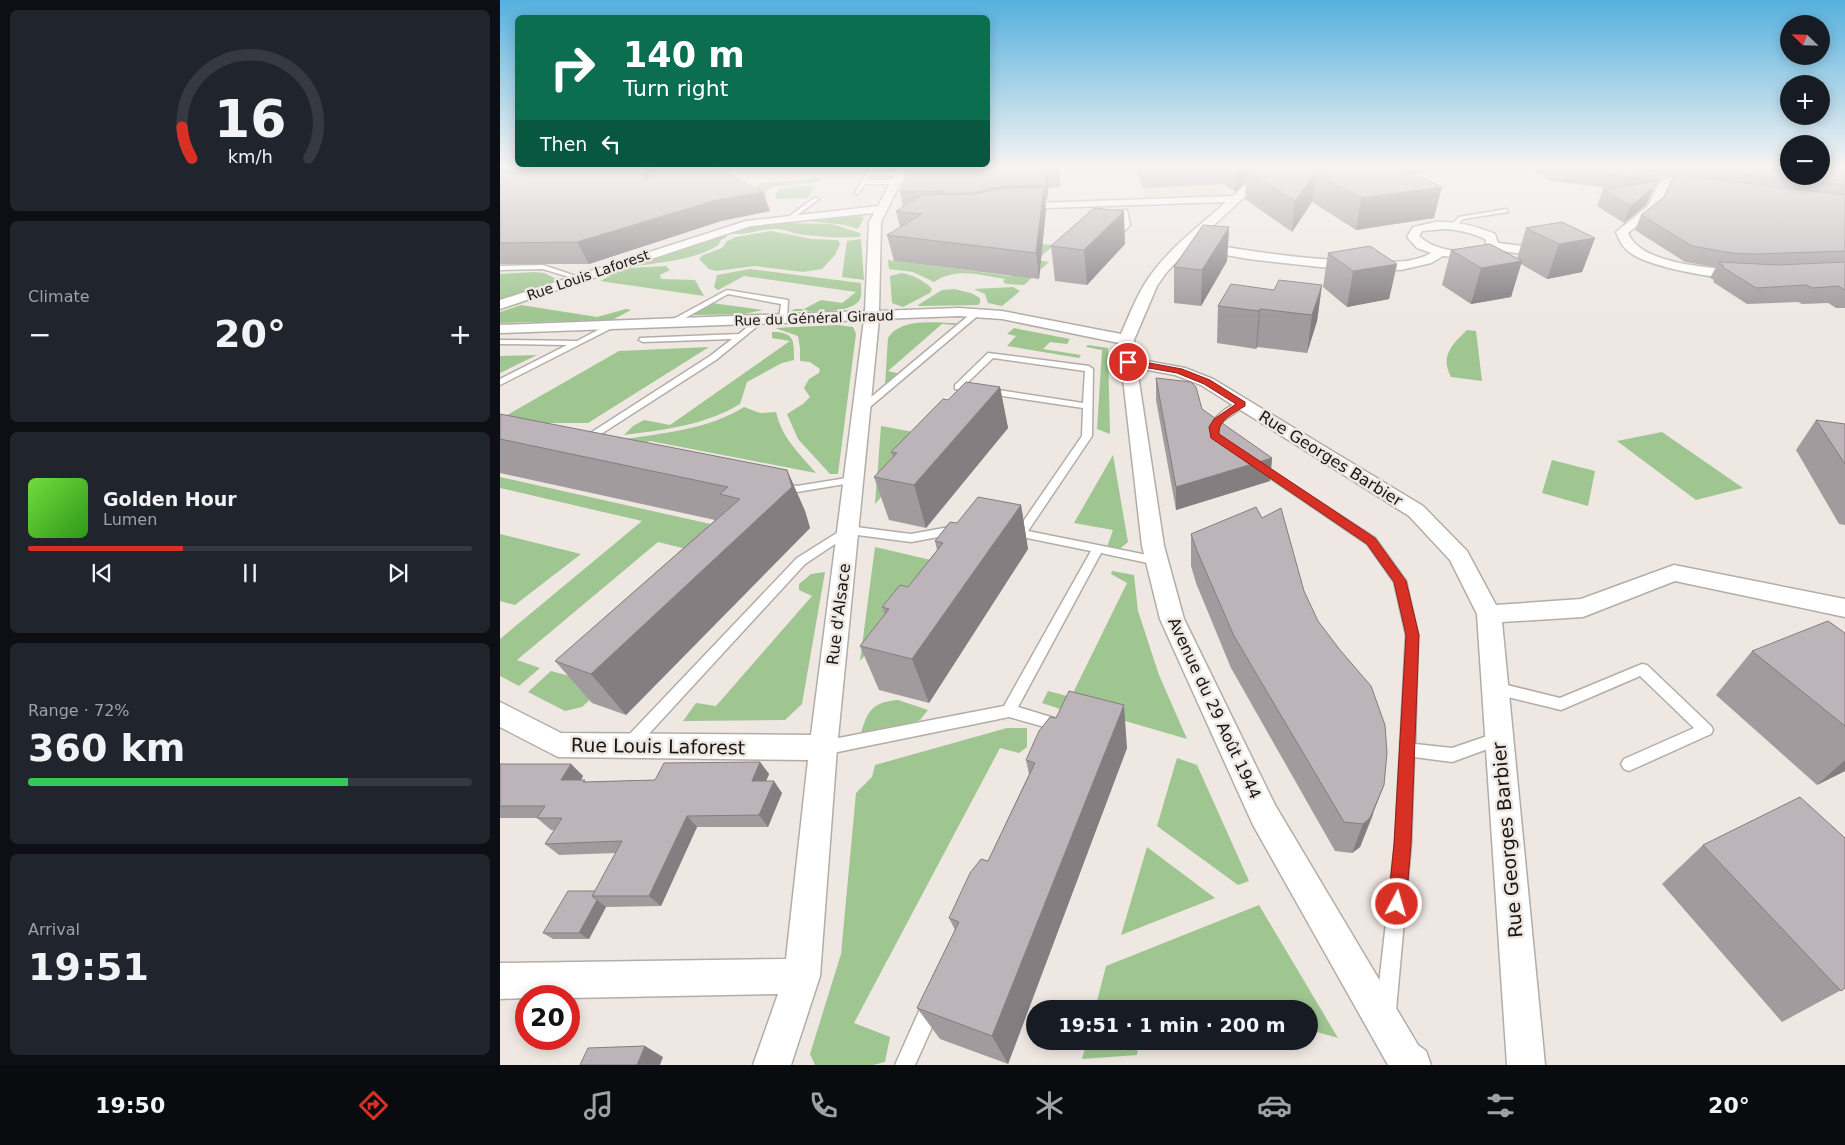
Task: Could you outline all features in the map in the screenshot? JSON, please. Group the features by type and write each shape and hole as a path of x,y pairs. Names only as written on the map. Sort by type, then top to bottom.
{"street":[{"name":"Rue Louis Laforest","path":"500,305 750,223 833,216"},
{"name":"Rue d'Alsace","path":"772,1065 802,976 823,748 872,315 875,222 881,216"},
{"path":"1127,351 1150,286 1161,270 1217,216"},
{"path":"1642,216 1622,232 1622,237 1626,244 1647,256 1674,265 1707,271 1758,274"},
{"path":"1493,246 1490,238 1476,230 1454,225 1432,225 1417,229 1412,237 1422,245 1441,252 1474,253 1483,252 1493,246 1523,250 1562,241"},
{"path":"1186,244 1248,255 1320,263 1392,266 1401,266 1427,260 1441,252"},
{"name":"Rue du Général Giraud","path":"500,330 872,315 976,313 1020,318 1127,351"},
{"name":"Rue Georges Barbier","path":"1127,351 1207,382 1416,510 1459,556 1488,614 1526,1065"},
{"name":"Avenue du 29 Août 1944","path":"1127,351 1144,487 1157,561 1172,620 1264,815 1405,1058 1412,1065"},
{"path":"1488,614 1584,608 1674,573 1845,608"},
{"name":"Rue Louis Laforest","path":"504,720 558,745 823,748"},
{"path":"500,981 802,976"}],"lane":[{"path":"1092,216 1094,226 1088,232 1117,235 1122,233 1127,225 1126,216"},
{"path":"1454,225 1461,218 1478,216"},
{"path":"500,268 543,268 582,277"},
{"path":"670,323 727,292 785,302 783,319"},
{"path":"861,410 976,313"},
{"path":"602,446 578,442 713,358 762,320"},
{"path":"500,382 614,325"},
{"path":"643,340 741,336"},
{"path":"500,342 578,343"},
{"path":"1021,533 1087,436 1088,406 1089,369 991,355 958,387 1088,406"},
{"path":"1222,441 1214,436 1214,427 1218,421 1242,404"},
{"path":"1246,457 1371,541 1400,581 1412,635 1402,844 1385,1023"},
{"path":"768,483 797,490 854,480"},
{"path":"627,746 801,561 848,530 910,538 965,528"},
{"path":"1002,529 1157,561"},
{"path":"1009,711 1098,549"},
{"path":"1494,688 1561,704 1642,669 1706,730 1629,764"},
{"path":"823,748 1009,711 1060,725 1052,743"},
{"path":"1407,750 1452,755 1499,738"},
{"path":"905,1065 938,993"}],"green space":[{"path":"857,216 864,217 858,229 845,225 809,221"},
{"path":"782,223 832,224 860,233 861,237 814,236 776,229 741,234 730,233 749,227"},
{"path":"771,231 812,239 838,240 840,244 835,255 822,269 803,272 755,266 716,271 709,269 699,259 703,255 722,248 727,241 736,237"},
{"path":"726,235 727,237 720,241 719,244 691,257 635,266"},
{"path":"861,239 864,280 842,277 847,241"},
{"path":"1037,244 1054,245 1037,260 1049,262 1024,285 1007,284 1003,282 1005,279 968,273 942,277 934,282 913,272 889,269 888,260 1010,276"},
{"path":"666,266 670,270 660,275 661,279 695,280 704,296 600,281 610,276 606,275 629,268"},
{"path":"750,269 861,283 861,297 856,304 839,310 791,311 804,309 821,300 842,303 856,292 744,276 718,290 714,287 717,275"},
{"path":"544,273 557,279 553,284 500,300 500,274"},
{"path":"902,273 926,283 932,289 930,293 903,307 892,303 890,276"},
{"path":"1013,287 1020,291 1002,306 988,303 985,294 974,289"},
{"path":"954,289 971,293 980,298 980,303 978,305 918,305 942,290"},
{"path":"712,303 763,310 744,314 693,314"},
{"path":"521,305 597,317 626,309 631,310 612,320 500,323 500,312"},
{"path":"929,322 957,323 954,325 942,324 888,371 901,374 891,383 885,385 888,338 894,331 910,324"},
{"path":"838,325 853,327 856,334 838,474 830,474 798,439 787,414 810,397 804,388 809,379 819,373 820,369 810,362 800,361 798,336 775,328"},
{"path":"1014,328 1070,339 1067,344 1050,342 1043,349 1081,355 1079,358 1007,346 1016,336 1007,334"},
{"path":"1467,330 1476,331 1482,381 1451,377 1448,369 1447,356 1449,351"},
{"path":"772,332 780,332 792,339 794,360 782,363 747,382 740,404 699,422 669,429 624,435 633,426 644,420 670,425 790,341 772,338"},
{"path":"1088,345 1108,348 1110,434 1097,429 1102,350 1086,347"},
{"path":"709,347 588,423 500,423 500,419 619,351"},
{"path":"537,355 500,373 500,356"},
{"path":"744,407 760,413 776,412 782,430 797,452 816,473 650,441 633,446 625,439 702,425"},
{"path":"881,426 935,436 875,504"},
{"path":"1662,432 1743,488 1696,500 1617,441"},
{"path":"1113,455 1128,542 1117,551 1107,547 1113,530 1074,523"},
{"path":"1552,460 1595,471 1588,506 1542,493"},
{"path":"500,477 742,531 758,541 582,707 565,711 528,692 551,671 577,678 711,555 658,542 517,660 540,668 519,686 500,676 500,639 642,521 500,488"},
{"path":"500,534 581,554 515,605 500,601"},
{"path":"875,547 944,563 860,661"},
{"path":"1112,571 1134,575 1138,611 1159,675 1187,739 1074,706 1063,710 1042,703 1048,691 1071,697 1127,583 1111,574"},
{"path":"825,572 802,704 785,720 683,721 696,703 716,706 812,596 799,590 799,584 811,574"},
{"path":"898,700 928,710 920,720 885,732 860,736 868,715 876,706"},
{"path":"1007,728 1027,728 1027,747 1019,753 1000,748 854,1023 890,1037 885,1062 873,1065 815,1065 810,1054 841,954 856,793 872,777 875,765"},
{"path":"1177,758 1197,765 1249,881 1238,885 1157,826"},
{"path":"1147,847 1215,898 1121,935"},
{"path":"1259,905 1315,1000 1097,1000 1106,966"},
{"path":"1318,1004 1338,1038 1318,1032"},
{"path":"1084,1050 1138,1050 1137,1055 1082,1059"}],"building":[{"path":"500,216 664,216 577,242 500,243"},
{"path":"919,216 1041,216 1036,253 887,235"},
{"path":"1085,216 1119,216 1084,250 1051,246"},
{"path":"1642,216 1845,216 1845,251 1757,254 1732,253 1692,246"},
{"path":"1562,222 1595,238 1559,244 1526,228"},
{"path":"1203,225 1229,227 1202,270 1174,267"},
{"path":"1490,244 1522,261 1481,268 1451,250"},
{"path":"1370,246 1397,264 1353,271 1328,253"},
{"path":"1718,262 1778,265 1845,262 1845,290 1838,286 1812,288 1807,285 1756,288 1721,266 1724,266"},
{"path":"1279,280 1322,285 1312,315 1218,306 1231,284 1274,290"},
{"path":"1156,378 1191,382 1196,387 1202,409 1272,458 1176,487"},
{"path":"966,382 1000,387 914,485 874,477 897,453 891,452 943,399 948,400"},
{"path":"500,414 787,470 792,487 591,674 555,661 740,499 720,494 728,487 500,439"},
{"path":"1816,420 1845,424 1845,464"},
{"path":"978,497 1021,505 912,659 860,646 889,609 882,607 900,585 908,587 943,543 935,541 950,522 957,523"},
{"path":"1256,507 1262,518 1281,508 1304,591 1318,621 1371,686 1385,725 1387,753 1384,785 1370,818 1363,824 1344,822 1234,636 1191,534"},
{"path":"1828,621 1845,633 1845,726 1752,651"},
{"path":"1069,691 1124,705 992,1036 917,1008 959,922 949,918 970,873 981,859 988,861 1035,763 1026,760 1039,731 1050,717 1056,718"},
{"path":"760,762 752,781 774,781 759,815 687,816 649,896 592,896 622,841 545,844 562,818 537,818 545,806 500,806 500,764 571,764 561,780 585,780 583,782 655,780 664,763"},
{"path":"1800,797 1845,838 1845,988 1841,991 1703,845"},
{"path":"568,891 595,891 592,896 597,900 579,933 543,933"},
{"path":"645,1046 637,1065 580,1065 588,1048"}],"route":[{"path":"1128,362 1179,371 1207,382 1242,404 1218,421 1214,427 1214,436 1371,541 1400,581 1412,635 1402,844 1397,904"}]}
